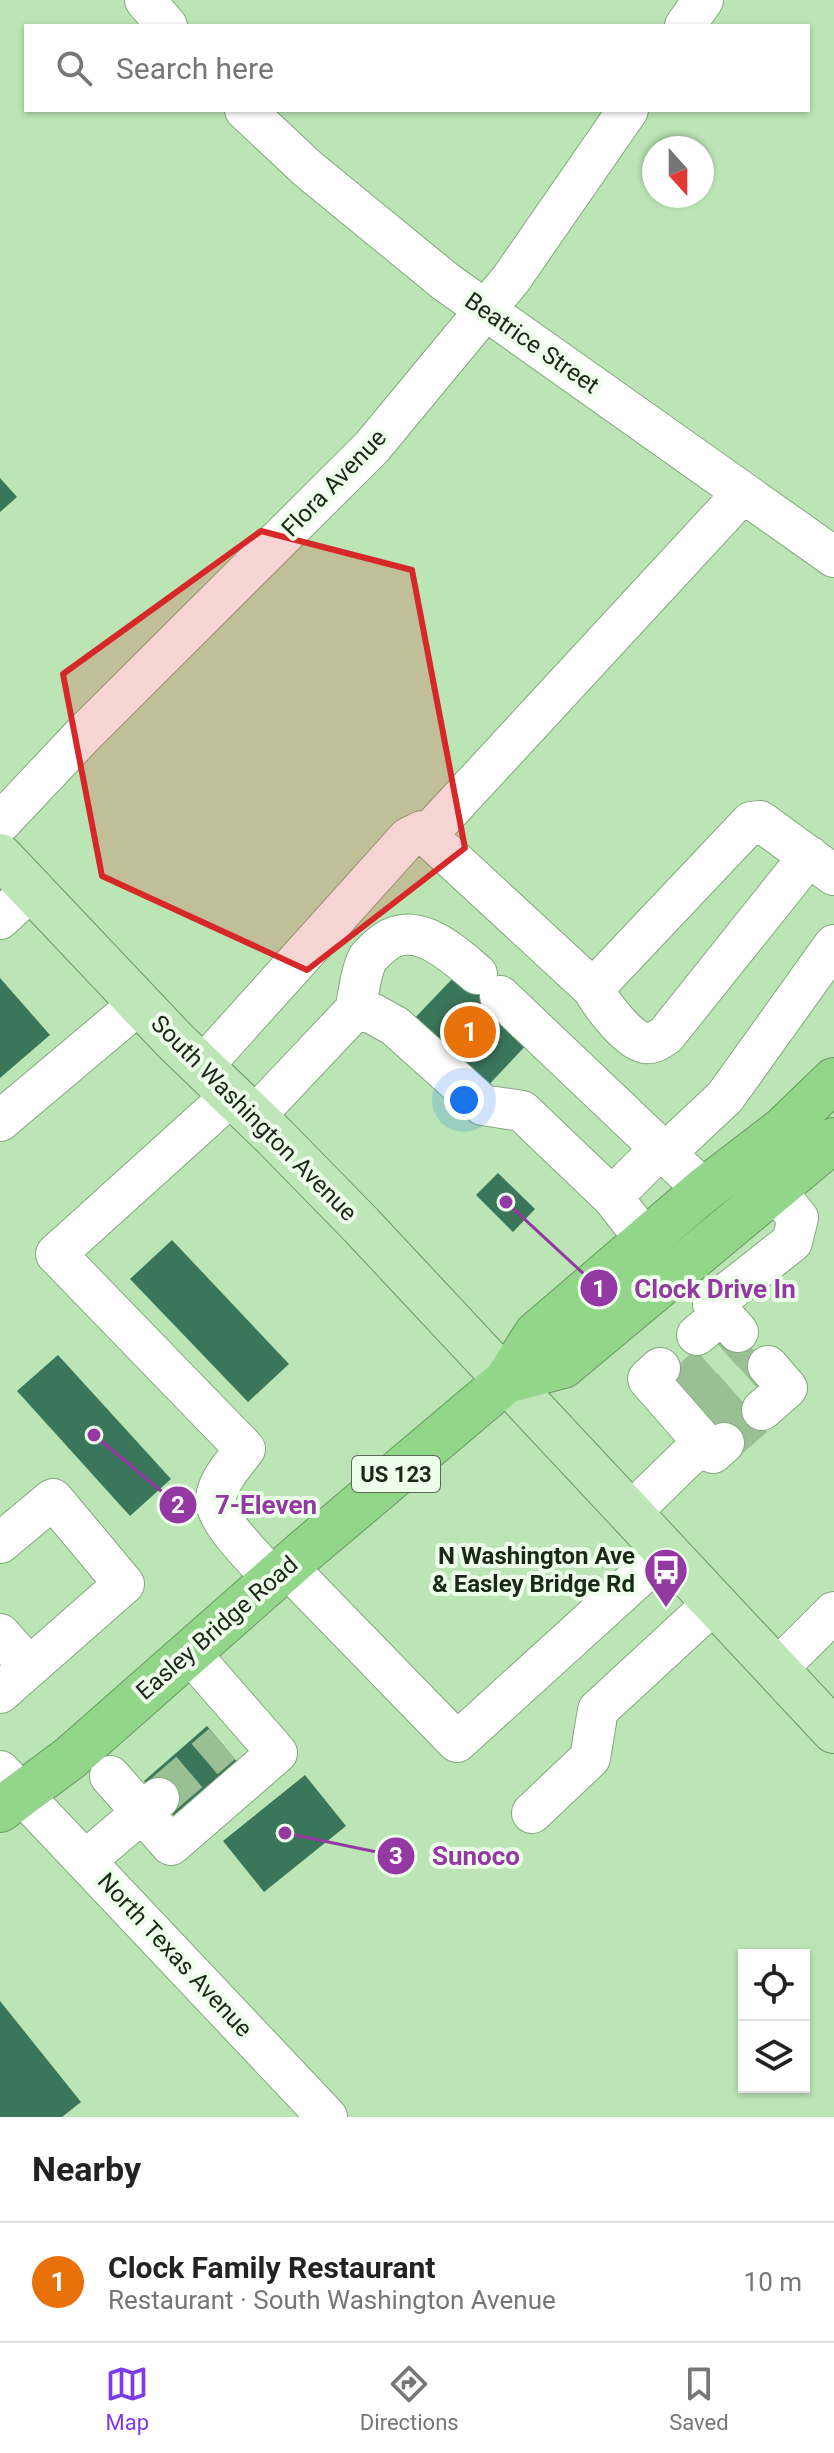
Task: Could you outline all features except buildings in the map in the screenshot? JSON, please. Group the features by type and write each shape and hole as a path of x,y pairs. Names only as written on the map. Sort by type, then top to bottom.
{"highway":[{"name":"Easley Bridge Road","path":"7,1791 70,1758 280,1573 506,1381 536,1334 704,1190 782,1130 834,1080"},
{"name":"Easley Bridge Road","path":"506,1381 563,1366 834,1140"}],"main road":[{"name":"South Washington Avenue","path":"0,856 139,1004 361,1225 665,1553 833,1727"}],"street":[{"path":"145,0 165,24"},
{"path":"686,24 703,0"},
{"name":"Beatrice Street","path":"247,112 308,169 486,311 834,557"},
{"name":"Flora Avenue","path":"0,823 83,735 372,447 511,279 627,112"},
{"path":"426,836 743,493"},
{"path":"229,1093 408,838 422,831 593,989 601,1004 640,1042 652,1043 666,1035 822,866 760,821 751,822 593,989"},
{"path":"0,919 32,889"},
{"path":"355,1010 367,959 386,940 404,935 425,936 443,946 489,985 667,1147 704,1190"},
{"path":"612,1197 725,1097 834,945"},
{"path":"0,1121 139,1004"},
{"path":"645,1239 612,1197 522,1111 483,1105 395,1026 366,1010 355,1010 229,1093 56,1254 245,1449 223,1480 216,1499 219,1516 457,1742 665,1553"},
{"path":"681,1270 717,1321 792,1242 798,1218 775,1190"},
{"path":"762,1410 787,1388 768,1366"},
{"path":"629,1514 689,1412"},
{"path":"0,1543 53,1499 124,1584 0,1693"},
{"path":"532,1813 590,1758 598,1710 714,1603"},
{"path":"777,1669 834,1612"},
{"path":"0,1634 29,1667"},
{"path":"110,1776 151,1806 171,1845 277,1753 235,1733 189,1652"},
{"name":"North Texas Avenue","path":"7,1791 85,1861 327,2117"},
{"path":"85,1861 151,1806"}],"highlighted area":[{"path":"261,531 412,570 465,848 307,970 102,876 63,674"}],"tunnel":[{"path":"679,1391 741,1336"},
{"path":"701,1415 763,1361"},
{"path":"724,1443 762,1410"},
{"path":"159,1798 222,1744"}],"place":[{"name":"Clock Family Restaurant","path":"470,1032"},
{"name":"Clock Drive In","path":"506,1202"},
{"name":"7-Eleven","path":"94,1435"},
{"name":"N Washington Ave & Easley Bridge Rd","path":"666,1609"},
{"name":"Sunoco","path":"285,1833"}]}
